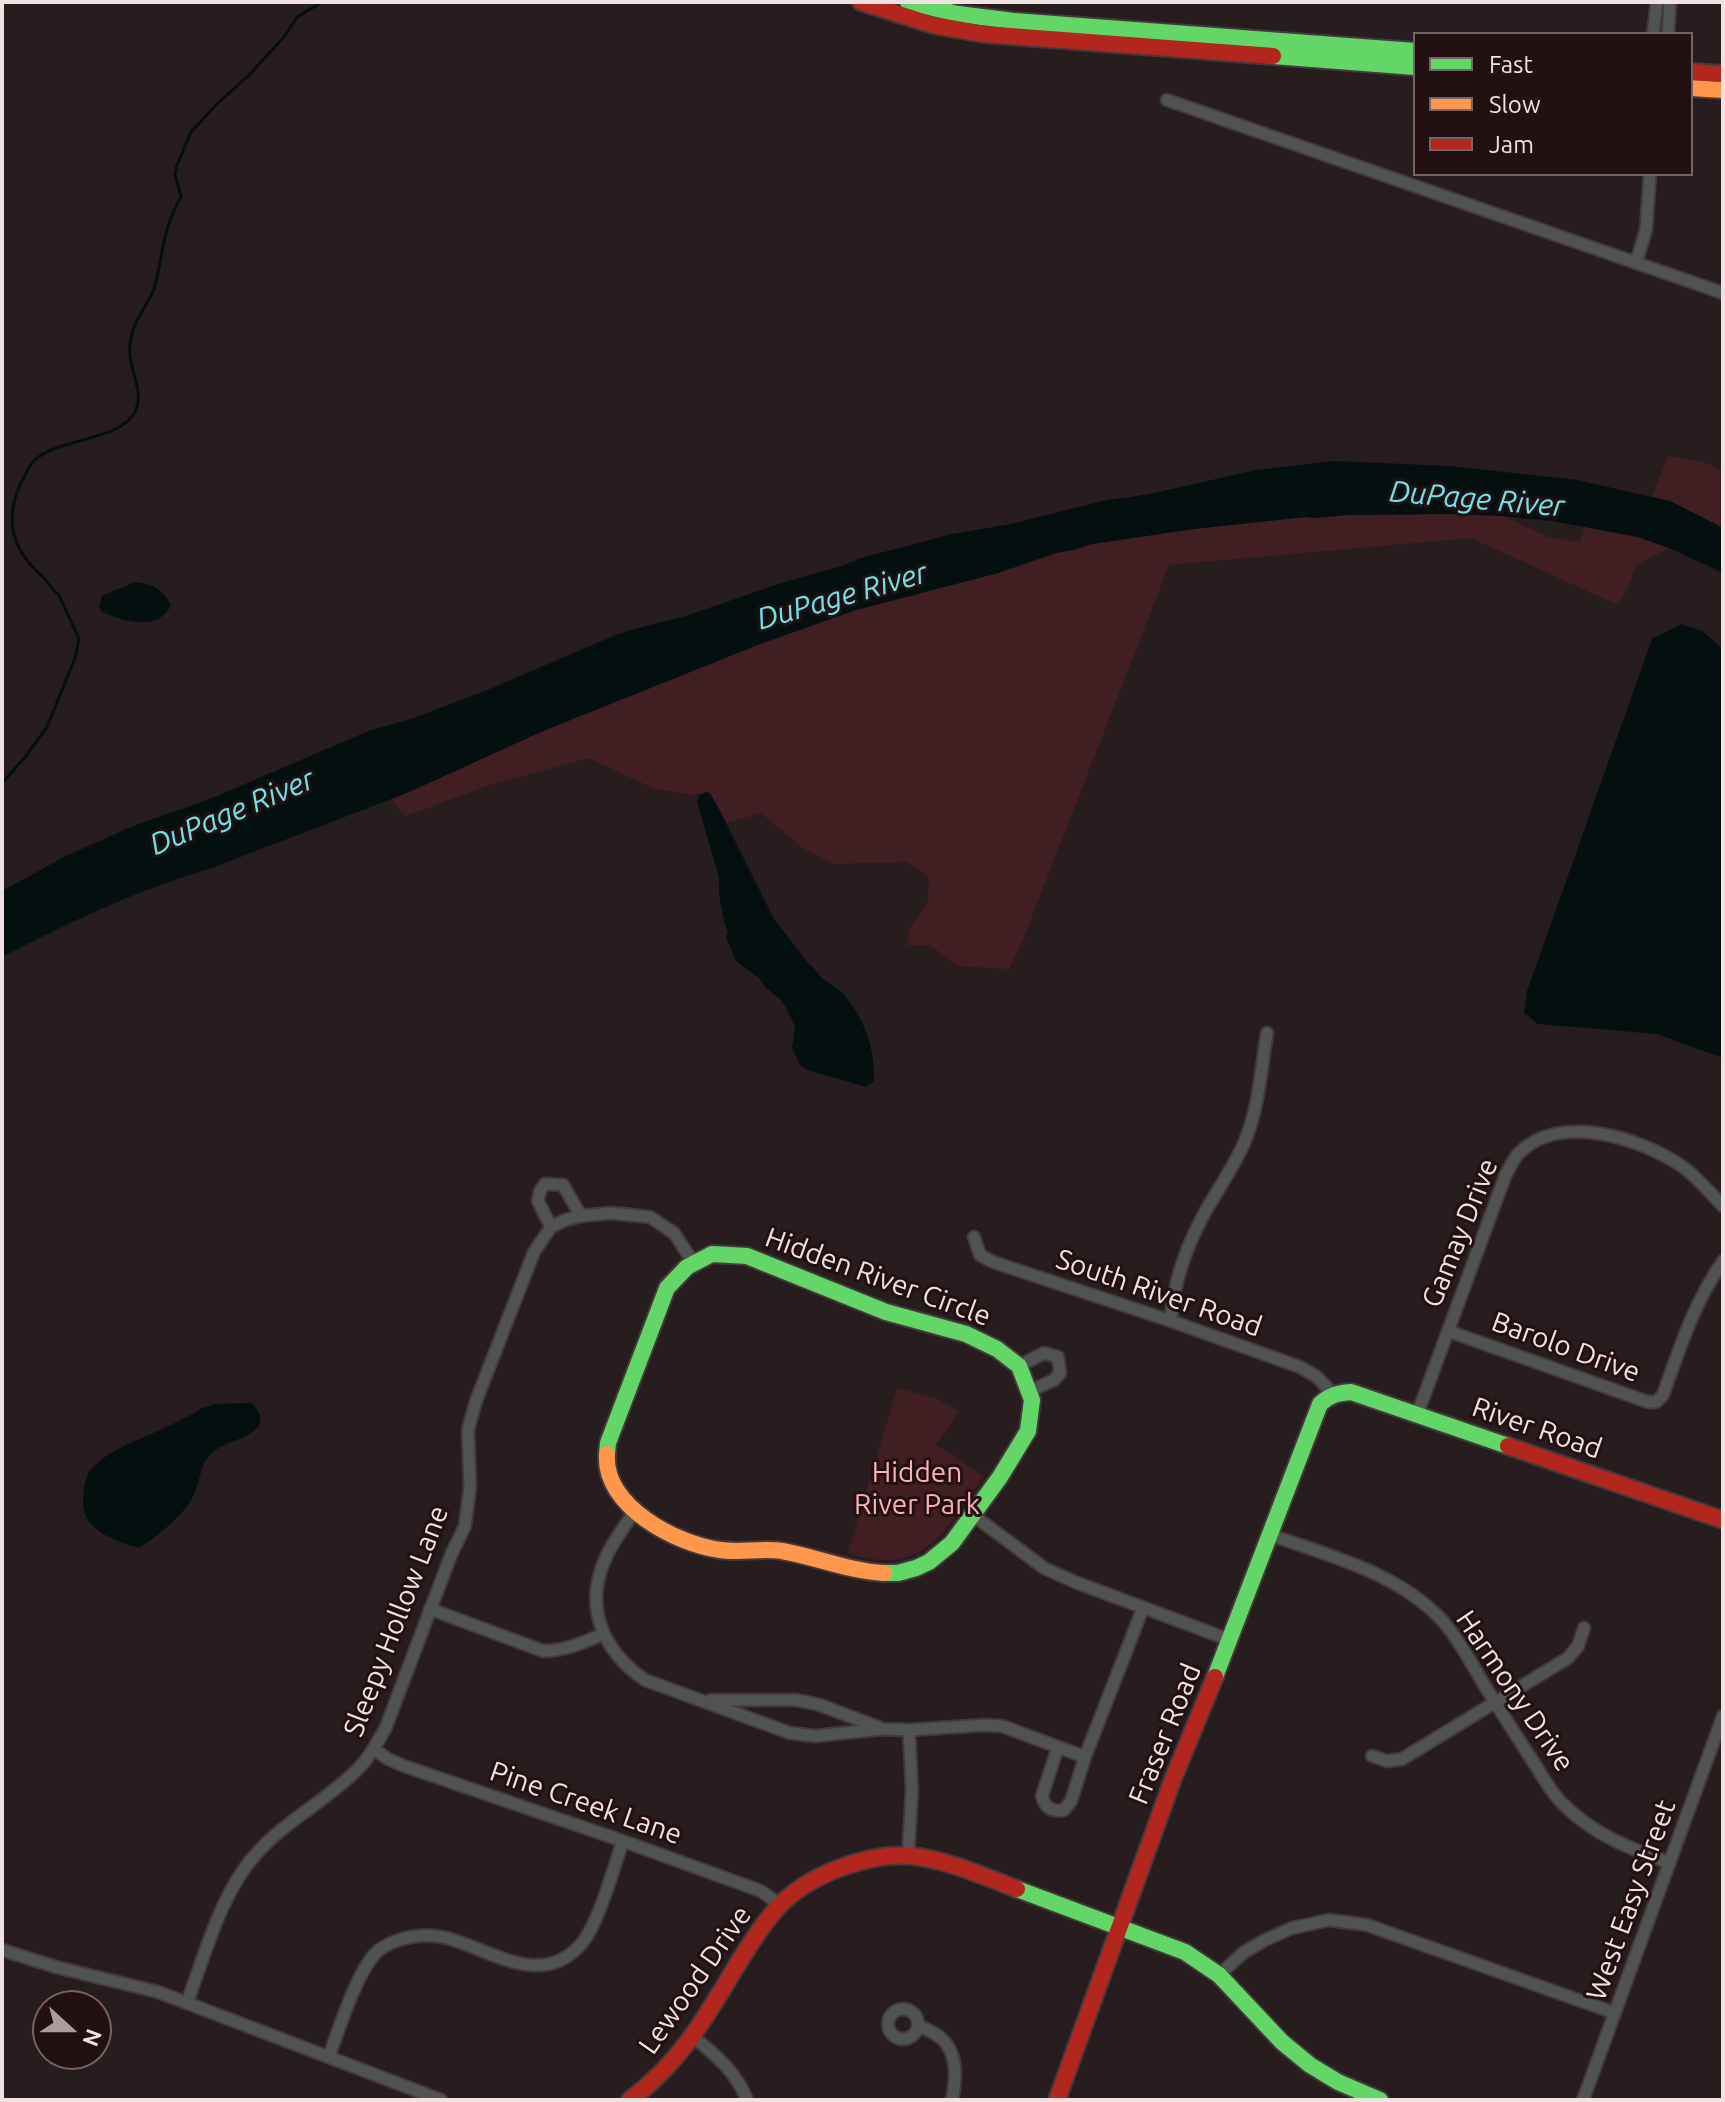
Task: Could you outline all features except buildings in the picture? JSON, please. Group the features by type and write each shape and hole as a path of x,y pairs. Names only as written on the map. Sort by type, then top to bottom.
{"street":[{"path":"908,2 958,14 1014,21 1413,51"},
{"path":"1653,32 1657,2"},
{"path":"1668,32 1670,2"},
{"path":"870,3 933,25 984,34 1413,67"},
{"path":"1693,72 1723,74"},
{"path":"1693,88 1723,90"},
{"path":"1167,100 1723,293"},
{"path":"1636,263 1646,230 1650,176"},
{"path":"1171,1321 1172,1298 1193,1234 1231,1171 1250,1126 1258,1100 1267,1033"},
{"name":"Gamay Drive","path":"1417,1415 1506,1174 1518,1154 1536,1141 1559,1133 1586,1132 1636,1143 1684,1168 1723,1206"},
{"path":"581,1216 563,1185 545,1184 538,1201 551,1227 581,1216 611,1213 650,1217 674,1233 693,1262 667,1288 608,1443 607,1469 617,1492 634,1512 696,1545 719,1550 777,1551 884,1574 898,1573 929,1562 952,1543 1026,1437 1032,1415 1032,1400 1019,1366 1044,1353 1058,1357 1060,1373 1054,1380 1030,1391"},
{"name":"Sleepy Hollow Lane","path":"187,2003 227,1898 241,1873 275,1835 359,1768 386,1727 451,1555 465,1526 470,1487 468,1430 476,1401 534,1252 551,1227"},
{"name":"South River Road","path":"974,1237 980,1255 993,1262 1300,1367 1317,1377 1333,1394"},
{"name":"Hidden River Circle","path":"693,1262 712,1254 747,1256 886,1312 966,1334 997,1349 1019,1366"},
{"name":"Barolo Drive","path":"1448,1331 1648,1402 1656,1402 1663,1395 1691,1315 1723,1261"},
{"name":"River Road","path":"1333,1394 1351,1392 1723,1520"},
{"name":"Fraser Road","path":"1057,2100 1173,1779 1320,1404 1333,1394"},
{"path":"634,1512 607,1554 596,1583 597,1613 603,1634 625,1667 645,1680 790,1733 815,1736 882,1729 1002,1726 1085,1757"},
{"path":"973,1515 1044,1568 1230,1640"},
{"name":"Harmony Drive","path":"1271,1535 1370,1571 1416,1598 1440,1618 1460,1646 1545,1781 1563,1804 1591,1827 1623,1846 1670,1863"},
{"path":"1058,1747 1042,1796 1048,1808 1056,1811 1064,1810 1071,1801 1143,1608"},
{"path":"430,1609 543,1651 557,1651 603,1634"},
{"path":"1372,1756 1387,1761 1402,1759 1496,1704 1568,1658 1578,1646 1584,1628"},
{"path":"702,1699 796,1700 820,1705 882,1729"},
{"name":"West Easy Street","path":"1583,2100 1723,1719"},
{"path":"908,1856 912,1791 909,1730"},
{"name":"Pine Creek Lane","path":"374,1749 404,1766 761,1891 780,1905"},
{"path":"329,2056 364,1970 375,1953 391,1942 427,1935 446,1938 515,1963 529,1965 555,1962 572,1953 593,1925 623,1841"},
{"name":"Lewood Drive","path":"630,2100 673,2065 760,1930 780,1905 826,1875 851,1865 882,1857 908,1856 950,1865 1185,1952 1219,1975 1282,2042 1310,2065 1338,2082 1380,2100"},
{"path":"1219,1975 1243,1953 1263,1941 1292,1928 1329,1920 1367,1925 1615,2013"},
{"path":"2,1950 56,1967 146,1988 441,2100"},
{"path":"918,2025 943,2039 952,2058 956,2077 952,2100"},
{"path":"693,2037 715,2054 732,2073 747,2100"}],"green space":[{"path":"1668,456 1704,463 1723,472 1723,528 1670,501 1652,497"},
{"path":"1422,514 1503,516 1548,537 1580,542 1584,526 1638,537 1669,548 1637,564 1618,605 1471,538 1169,565 1009,969 958,966 930,945 907,945 911,926 928,902 929,877 907,862 833,864 803,848 761,813 726,823 710,793 693,795 653,788 588,758 487,786 406,816 391,799 543,731 760,644 856,610 998,573 1056,553 1092,544 1194,529 1305,517"},
{"name":"Hidden River Park","path":"897,1388 935,1398 959,1411 936,1445 983,1476 951,1523 926,1548 893,1560 869,1559 848,1553"}],"water":[{"name":"DuPage River","path":"1333,461 1450,466 1577,480 1670,501 1723,528 1723,573 1638,537 1552,521 1503,516 1305,517 1092,544 998,573 856,610 760,644 543,731 407,793 129,897 2,957 2,891 66,856 371,730 411,719 485,691 618,634 683,617 861,558 952,534 1256,470"},
{"path":"135,582 152,586 165,595 171,605 165,613 158,619 139,622 101,611 102,596"},
{"path":"1682,624 1702,631 1723,649 1723,1058 1657,1034 1538,1024 1524,1013 1527,991 1652,639"},
{"path":"710,793 717,805 774,919 822,978 843,993 857,1014 873,1058 874,1082 866,1087 800,1065 792,1048 795,1027 785,1006 759,978 736,961 726,937 728,933 721,905 719,877 697,802 699,796"},
{"path":"252,1403 260,1416 259,1425 250,1434 223,1446 208,1457 191,1500 179,1516 155,1537 139,1548 104,1534 89,1521 83,1504 86,1480 92,1468 106,1456 202,1408 216,1404"}],"waterway":[{"path":"2,783 47,727 75,658 79,639 59,595 32,566 17,542 12,517 18,489 32,463 45,453 118,428 136,410 138,396 130,354 131,338 154,289 168,226 181,196 175,175 177,165 191,132 249,75 284,37 297,17 322,2"}],"traffic: fast":[{"path":"908,2 958,14 1014,21 1413,51"},
{"path":"1273,56 1413,67"},
{"path":"712,1254 747,1256 886,1312 966,1334 997,1349 1019,1366 1032,1400 1028,1431 1000,1477 952,1543 929,1562 916,1568 884,1573"},
{"path":"607,1454 608,1443 667,1288 687,1267 712,1254"},
{"path":"1215,1677 1323,1401 1351,1392 1508,1446"},
{"path":"1017,1889 1185,1952 1219,1975 1282,2042 1310,2065 1338,2082 1380,2100"}],"traffic: slow":[{"path":"1693,88 1723,90"},
{"path":"607,1454 609,1473 629,1506 664,1531 683,1540 720,1550 782,1551 858,1570 884,1573"}],"traffic: jam":[{"path":"861,2 933,25 984,34 1273,56"},
{"path":"1693,72 1723,74"},
{"path":"1508,1446 1723,1520"},
{"path":"1057,2100 1173,1779 1215,1677"},
{"path":"630,2100 680,2051 706,2016 763,1925 791,1895 805,1885 858,1862 912,1856 952,1865 1017,1889"}]}
